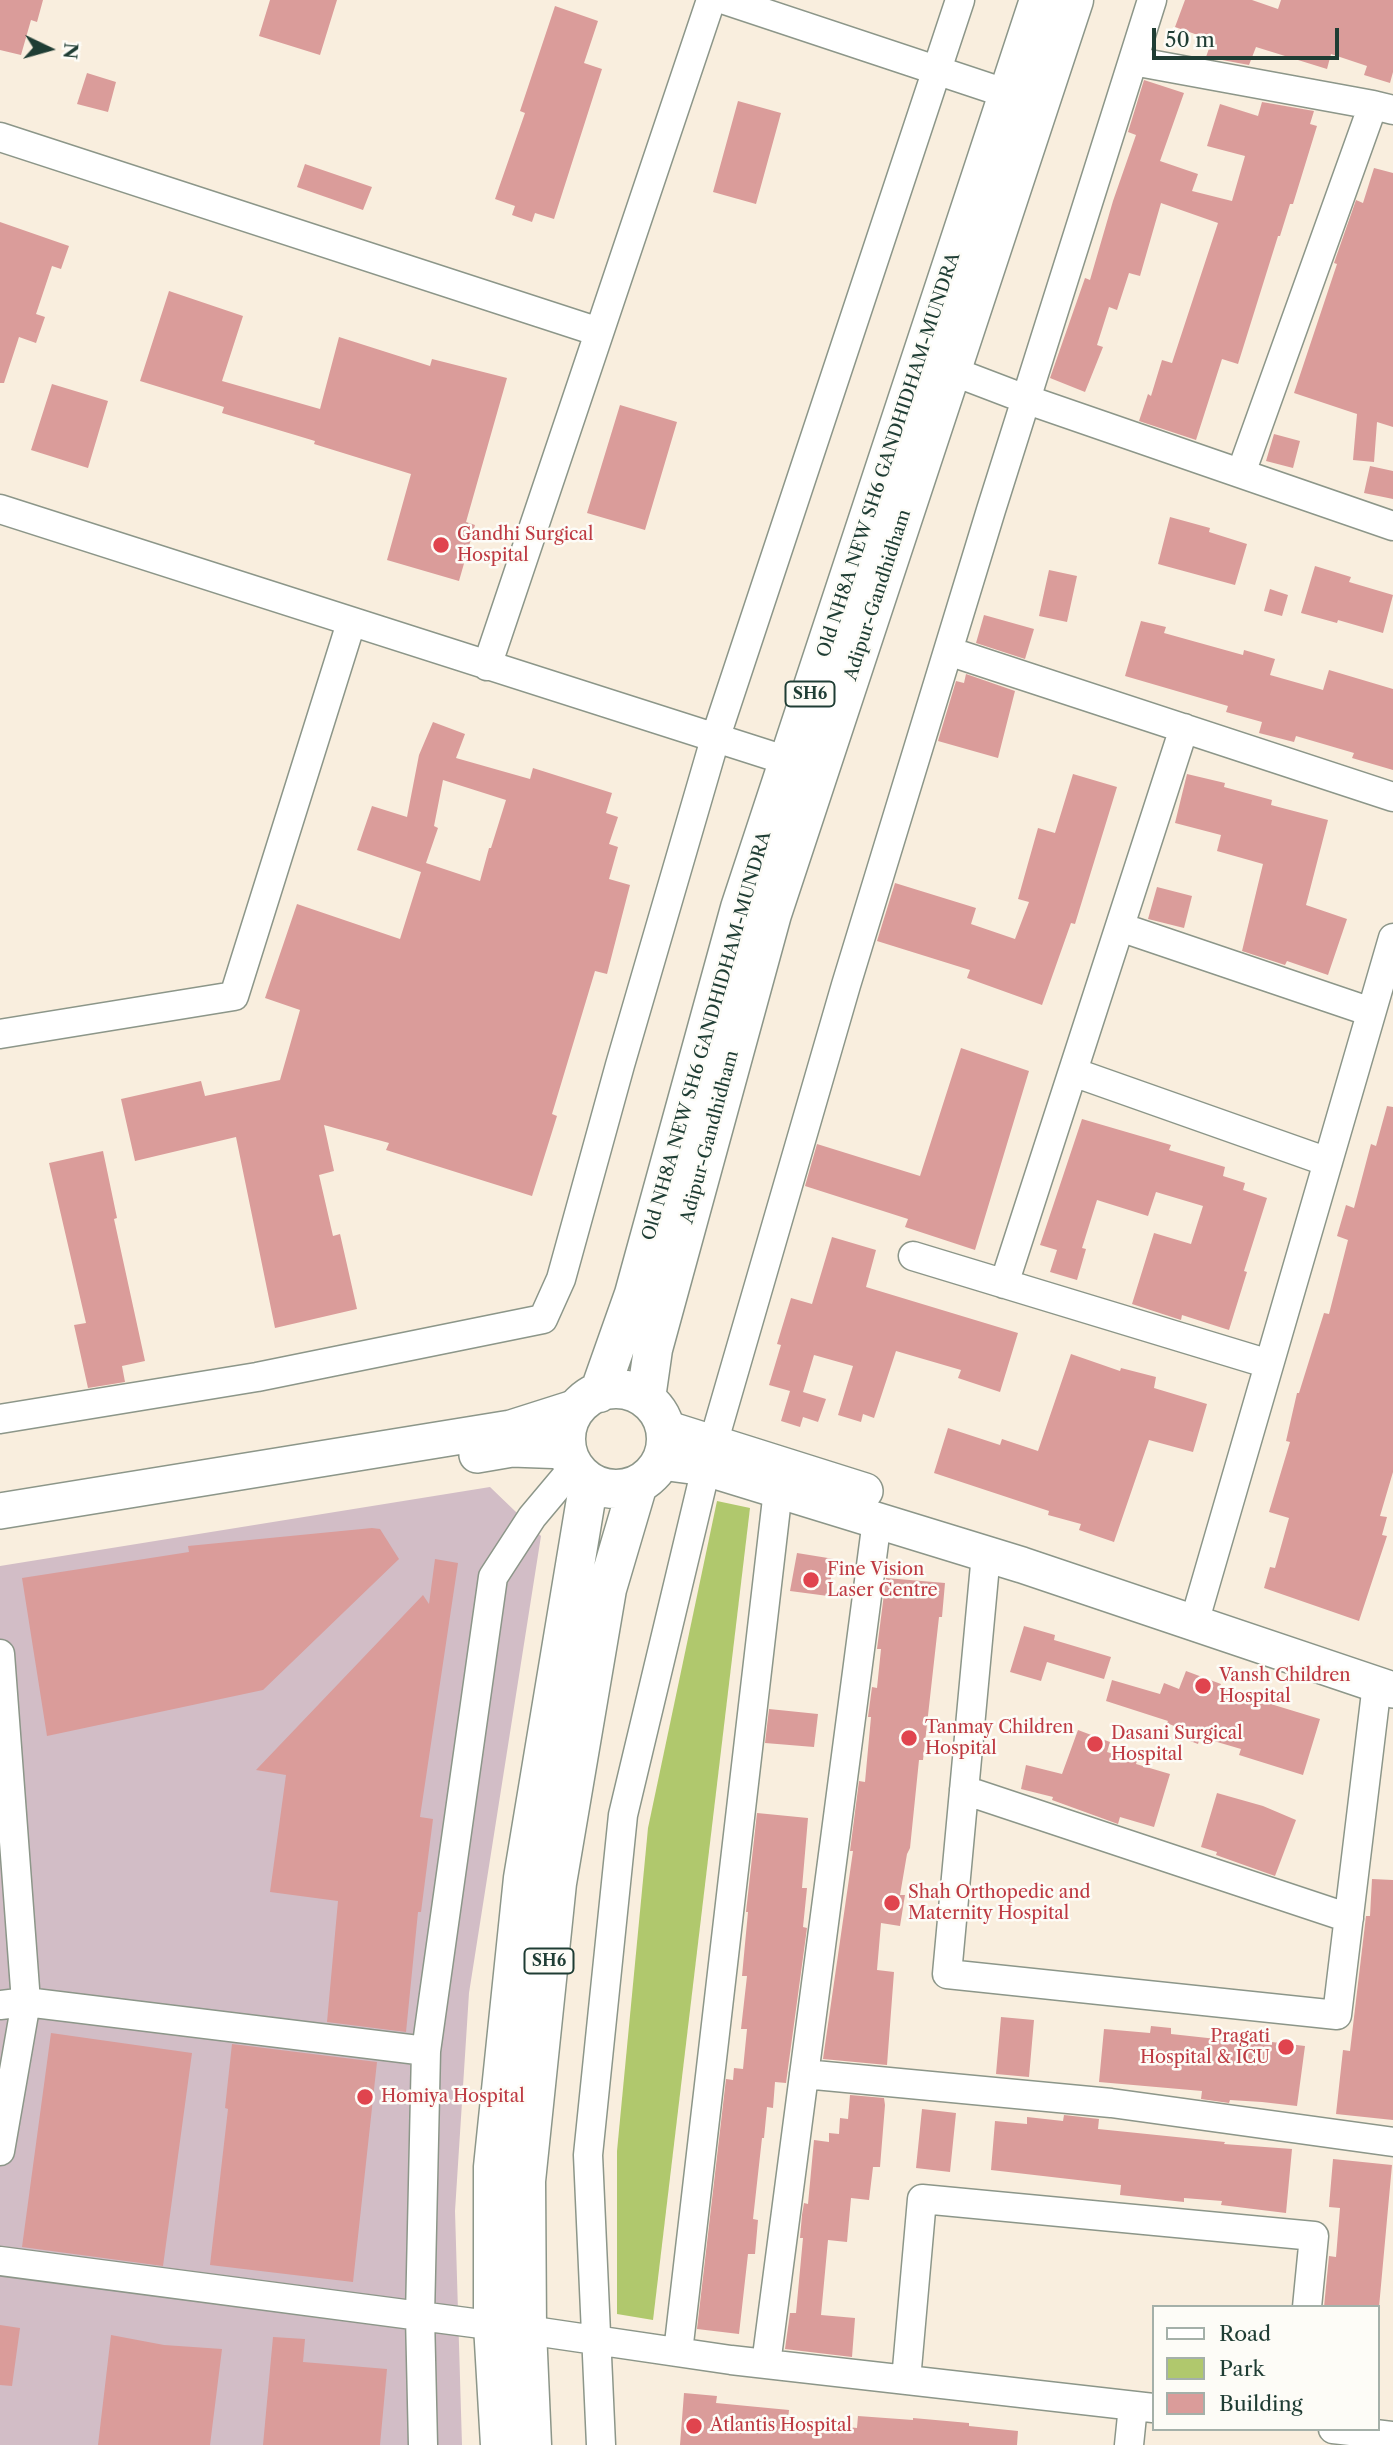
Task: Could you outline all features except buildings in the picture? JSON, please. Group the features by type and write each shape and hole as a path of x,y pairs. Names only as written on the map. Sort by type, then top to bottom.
{"main road":[{"name":"Old NH8A NEW SH6 GANDHIDHAM-MUNDRA","path":"588,1400 634,1294 740,908 1040,0"},
{"name":"Adipur-Gandhidham","path":"652,1443 653,1349 772,914 1074,0"},
{"path":"577,1466 606,1489 624,1489 652,1443 626,1390 609,1389 588,1400"},
{"name":"SH6","path":"533,2445 510,2328 493,2167 523,1878 577,1466 567,1429 588,1400"},
{"name":"SH6","path":"500,2445 557,1883 607,1589 652,1443"}],"street":[{"path":"487,666 711,0"},
{"path":"725,0 1008,94"},
{"path":"0,1419 257,1377 543,1319 561,1279 715,738 960,0"},
{"path":"601,2445 588,2155 623,1815 710,1456 846,985 1152,0"},
{"path":"1133,61 1383,107 1241,473"},
{"path":"0,137 599,332"},
{"path":"952,371 1028,400 1393,526"},
{"path":"0,509 788,761"},
{"path":"0,1034 234,996 351,623"},
{"path":"948,651 1393,797"},
{"path":"1004,1283 1184,728"},
{"path":"1120,927 1371,1012"},
{"path":"1197,1612 1393,937"},
{"path":"1073,1072 1328,1162"},
{"path":"913,1256 1269,1364"},
{"path":"0,1511 511,1428 588,1400"},
{"path":"652,1443 710,1456 1031,1544 1197,1612 1388,1681 1349,1918 1337,2015 947,1974 986,1554"},
{"path":"0,1533 512,1449 577,1466 532,1517 493,1577 426,2051 420,2316 423,2445"},
{"path":"710,1456 778,1490 986,1554 1197,1612"},
{"path":"678,2352 778,1490"},
{"path":"766,2364 877,1520"},
{"path":"0,1654 13,2003 0,2151"},
{"path":"964,1790 1349,1918"},
{"path":"13,2003 426,2051"},
{"path":"804,2074 1111,2103 1393,2142"},
{"path":"906,2380 922,2199 1314,2235 1307,2305"},
{"path":"0,2261 766,2364 1143,2407 1129,2445"},
{"path":"1350,2431 1393,2436"}],"shaded area":[{"path":"490,1487 541,1536 469,1993 455,2211 462,2445 0,2445 0,1566"}],"green space":[{"path":"717,1501 750,1508 653,2320 617,2314 617,2151 648,1828"}],"place":[{"name":"Gandhi Surgical Hospital","path":"441,545"},
{"name":"Fine Vision Laser Centre","path":"811,1580"},
{"name":"Vansh Children Hospital","path":"1203,1686"},
{"name":"Tanmay Children Hospital","path":"909,1738"},
{"name":"Dasani Surgical Hospital","path":"1095,1744"},
{"name":"Shah Orthopedic and Maternity Hospital","path":"892,1903"},
{"name":"Pragati Hospital & ICU","path":"1286,2047"},
{"name":"Homiya Hospital","path":"365,2097"},
{"name":"Atlantis Hospital","path":"694,2426"}]}
